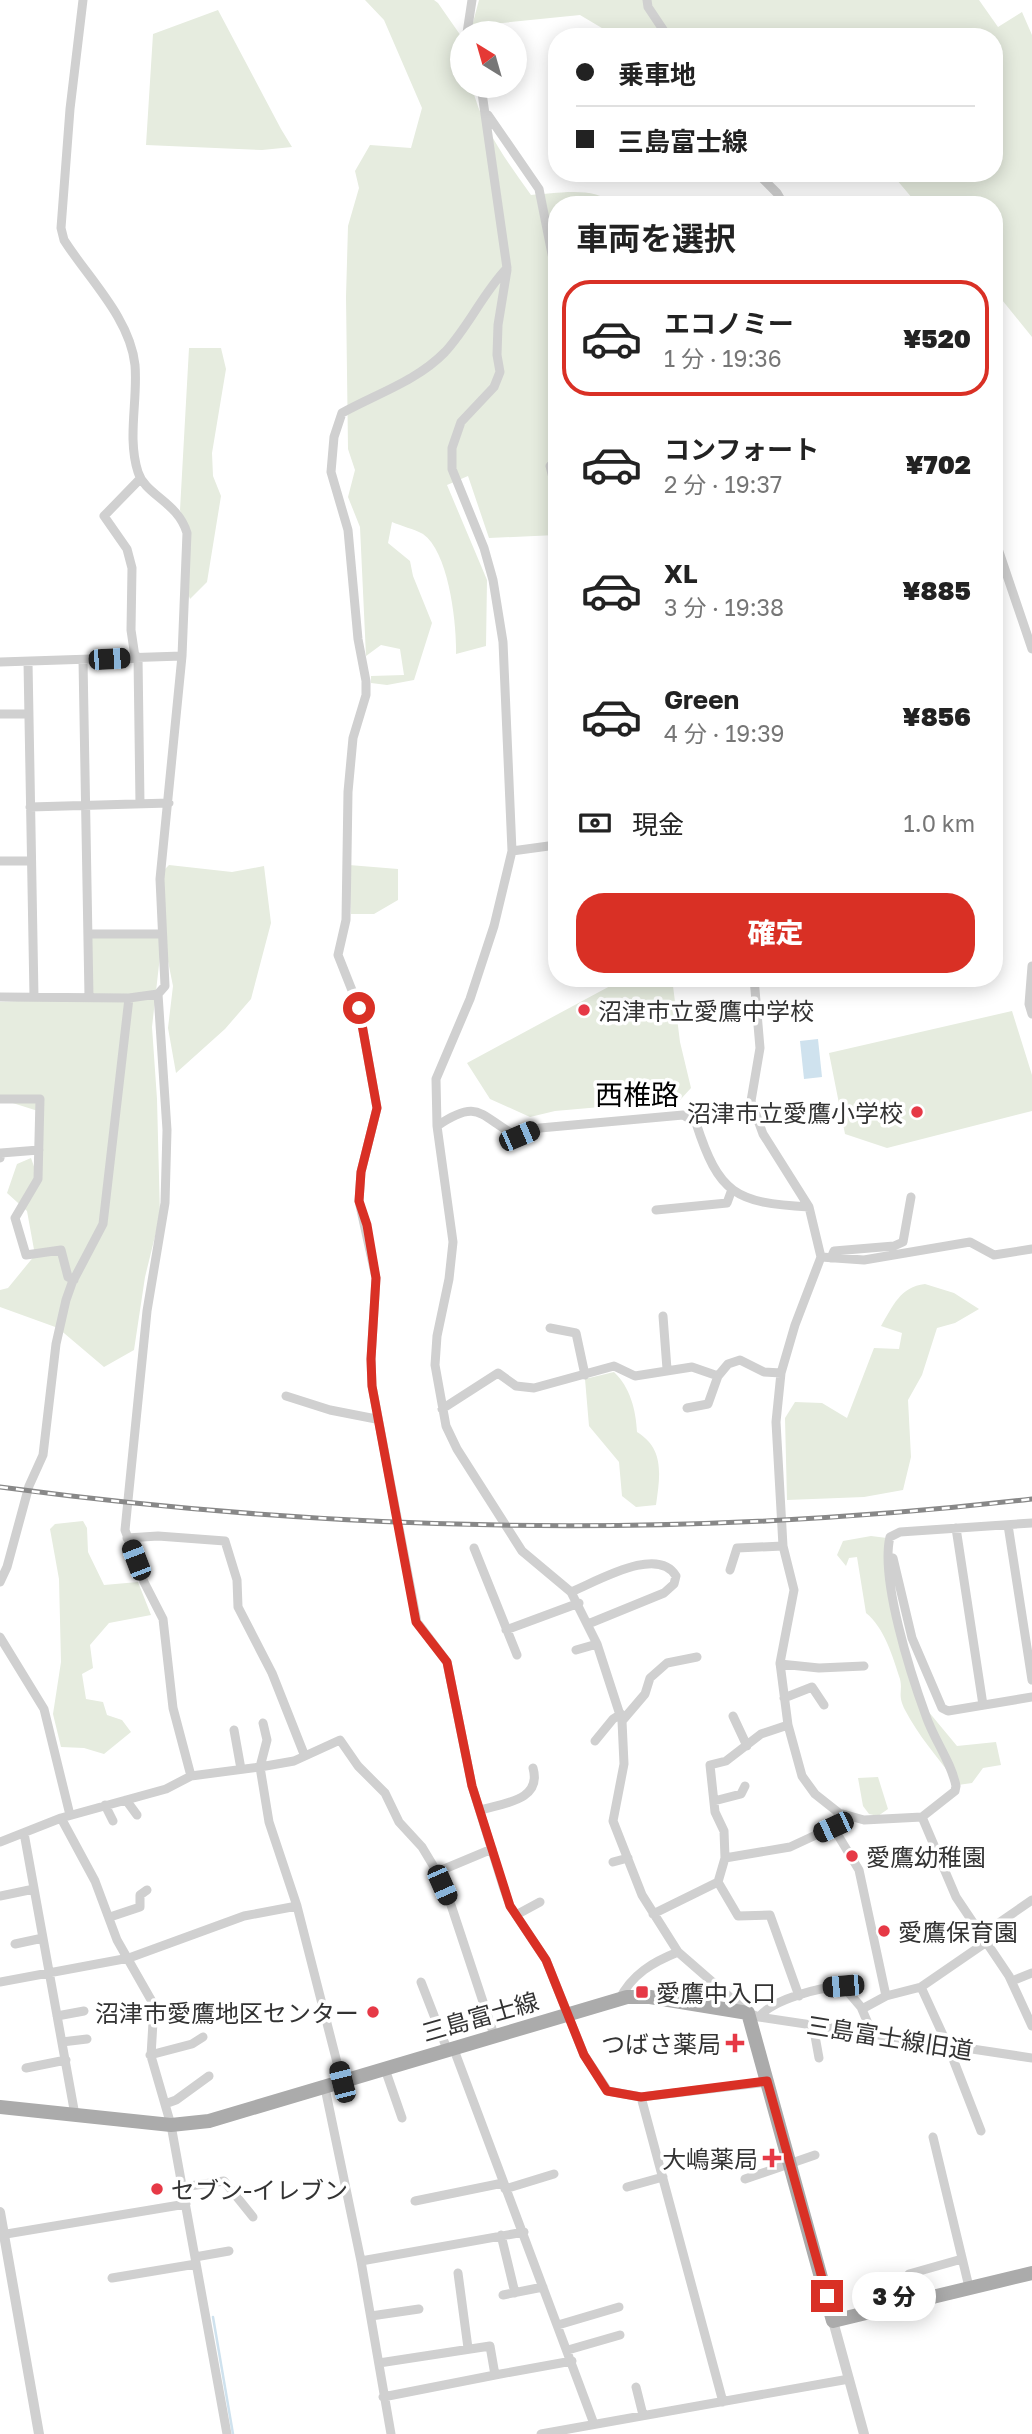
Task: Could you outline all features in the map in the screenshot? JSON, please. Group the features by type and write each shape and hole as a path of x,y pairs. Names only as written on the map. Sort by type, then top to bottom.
{"main road":[{"name":"三島富士線","path":"0,2107 171,2125 209,2122 450,2048 620,2000 650,1997 754,2015"},
{"path":"754,2015 767,2081 833,2321 1032,2273"}],"street":[{"path":"0,997 129,998 158,994 165,986 160,879 182,656 187,533 182,517 141,479 134,432 135,365 130,341 117,316 64,240 61,228 83,0"},
{"path":"469,21 472,0"},
{"path":"647,0 648,8 662,28"},
{"path":"484,98 488,115 539,188 548,234"},
{"path":"488,115 485,134 507,268 498,325 497,355 500,372 494,387 461,422 452,448 452,470 484,548 503,642 512,851 494,926 470,999 436,1079 437,1126 453,1242 449,1279 437,1336 435,1365 442,1409 446,1426 457,1449 522,1551 572,1592 597,1644 622,1718 624,1764 613,1821 653,1914 678,1952 754,2015 823,1987 843,1986 862,2009 873,2035"},
{"path":"764,182 776,196"},
{"path":"507,268 492,283 445,352 386,393 342,413 334,437 331,472 348,530 358,639 366,681 366,695 354,738 349,779 346,920 338,955 359,1008 377,1108 361,1172 359,1201 367,1225 376,1278 371,1359 376,1419 416,1622 447,1662 472,1786 492,1849 516,1915 546,1960 584,2055 607,2091 641,2097 767,2081"},
{"path":"140,804 137,657 131,630 132,568 127,549 104,516 141,479"},
{"path":"1003,564 1032,649"},
{"path":"0,662 182,656"},
{"path":"83,660 89,997"},
{"path":"28,662 34,997"},
{"path":"0,714 27,714"},
{"path":"30,807 169,803"},
{"path":"512,851 548,846"},
{"path":"0,861 31,861"},
{"path":"88,934 162,934"},
{"path":"1032,966 1029,1004 1032,1014"},
{"path":"755,987 760,1048 751,1101 763,1134 808,1208 826,1257"},
{"path":"158,994 167,1130 165,1203 147,1311 126,1534 163,1619 173,1708 191,1776"},
{"path":"0,1582 7,1567 29,1486 43,1455 56,1343 74,1280 103,1224 129,998"},
{"path":"0,1099 40,1098 38,1179 15,1218 26,1255 61,1250 68,1277 74,1280"},
{"path":"437,1126 457,1112 470,1110 484,1114 502,1129 519,1136 540,1128 683,1115 696,1123 708,1159 731,1192 777,1205 808,1208"},
{"path":"0,1158 1,1153 38,1150"},
{"path":"656,1210 727,1203 731,1192"},
{"path":"890,1537 888,1559 901,1637 926,1718 956,1786 954,1791 922,1817 864,1820 839,1813 816,1794 802,1776 788,1725 780,1664 794,1590 783,1546 776,1422 781,1373 795,1325 826,1257 834,1251 894,1246 903,1242 911,1197"},
{"path":"826,1257 864,1261 970,1242 994,1255 1032,1249"},
{"path":"663,1316 667,1369"},
{"path":"550,1328 576,1333 585,1375"},
{"path":"687,1408 708,1405 718,1376 728,1364 740,1360 764,1372 781,1373"},
{"path":"442,1409 498,1373 516,1386 534,1388 614,1366 635,1376 692,1367 718,1376"},
{"path":"286,1396 330,1410 376,1419"},
{"path":"890,1537 900,1532 1032,1523"},
{"path":"1008,1525 1032,1680"},
{"path":"956,1528 983,1705"},
{"path":"126,1534 225,1541 237,1580 238,1607 272,1673 304,1754"},
{"path":"890,1537 912,1638 942,1708 948,1711 1032,1697"},
{"path":"730,1570 737,1548 783,1546"},
{"path":"474,1548 517,1655"},
{"path":"572,1592 642,1563 662,1563 671,1568 676,1577 674,1584 664,1593 588,1624"},
{"path":"506,1630 579,1603"},
{"path":"0,1637 44,1709 66,1816 110,1917 117,1940 154,2005 150,2055 171,2125 227,2434"},
{"path":"576,1650 597,1644"},
{"path":"594,1741 613,1719 622,1718 645,1694 650,1678 667,1663 697,1657"},
{"path":"780,1664 818,1668 864,1666"},
{"path":"784,1698 813,1687 824,1704"},
{"path":"926,1718 942,1708"},
{"path":"733,1716 747,1746"},
{"path":"263,1723 267,1740 260,1767 268,1822 297,1906 342,2082"},
{"path":"788,1725 761,1734 726,1761 710,1765 715,1812 724,1831 725,1858 718,1882 738,1916 770,1915 799,1996"},
{"path":"234,1730 242,1769"},
{"path":"0,1842 66,1816 166,1789 191,1776 294,1761 304,1754 340,1740 358,1766 385,1793 399,1822 422,1847 437,1872 451,1905 494,2035"},
{"path":"481,1810 516,1800 532,1790 536,1779 533,1768"},
{"path":"714,1801 741,1794 745,1786"},
{"path":"126,1800 137,1815"},
{"path":"105,1805 113,1821"},
{"path":"725,1858 790,1847 833,1827 839,1813"},
{"path":"922,1817 956,1897 1012,1981 1032,2026"},
{"path":"833,1827 859,1870 886,1996"},
{"path":"24,1833 75,2115"},
{"path":"437,1872 492,1849"},
{"path":"613,1862 628,1858"},
{"path":"653,1914 718,1882"},
{"path":"0,1896 34,1889"},
{"path":"110,1917 140,1907 141,1895 147,1891"},
{"path":"862,2009 886,1996 920,1987 1032,1900"},
{"path":"516,1915 540,1902"},
{"path":"0,1982 129,1958 244,1916 297,1906"},
{"path":"15,1944 43,1938"},
{"path":"620,2000 625,1989 644,1969 678,1952"},
{"path":"1012,1981 1032,1973"},
{"path":"421,1982 524,2232 594,2424"},
{"path":"920,1987 948,2046 981,2131"},
{"path":"57,2016 84,2011"},
{"name":"三島富士線旧道","path":"754,2015 1032,2058"},
{"path":"813,2025 819,2059"},
{"path":"150,2055 192,2044 203,2037"},
{"path":"62,2042 87,2039"},
{"path":"26,2068 66,2060"},
{"path":"385,2069 401,2118"},
{"path":"165,2104 176,2101 209,2076"},
{"path":"325,2088 361,2261 391,2434"},
{"path":"641,2097 723,2402"},
{"path":"933,2137 969,2287"},
{"path":"745,2179 815,2155"},
{"path":"415,2201 504,2186 554,2174"},
{"path":"627,2187 663,2177"},
{"path":"183,2187 224,2181 253,2217"},
{"path":"1,2234 186,2203"},
{"path":"0,2212 1,2234 39,2434"},
{"path":"361,2261 524,2232"},
{"path":"501,2235 515,2293"},
{"path":"112,2278 229,2251"},
{"path":"909,2274 962,2259"},
{"path":"458,2273 468,2348"},
{"path":"503,2295 544,2287"},
{"path":"558,2325 619,2307"},
{"path":"371,2316 419,2309"},
{"path":"833,2321 864,2434"},
{"path":"568,2350 620,2336"},
{"path":"379,2362 489,2346 495,2375"},
{"path":"383,2397 572,2361"},
{"path":"541,2434 849,2379"},
{"path":"636,2387 643,2415"}],"shaded area":[{"path":"365,0 434,0 438,3 451,21 450,98 475,98 488,130 531,195 563,192 598,196 548,196 548,535 489,538 468,476 447,485 487,580 486,646 456,654 450,590 439,556 423,534 392,522 388,543 410,561 413,576 432,623 414,680 387,685 371,683 371,676 404,675 400,649 381,645 366,656 360,527 348,497 355,470 348,449 348,226 359,188 355,171 370,145 411,148 422,108 384,20"},
{"path":"479,0 979,0 998,27 1022,12 1032,35 1032,337 1003,301 1003,196 910,196 899,182 1003,182 1003,28 602,28 580,15 521,21 473,21"},
{"path":"218,10 292,147 262,150 146,145 153,34"},
{"path":"189,348 221,348 226,369 212,453 213,476 221,496 207,582 190,599 182,576 185,527 180,510"},
{"path":"169,865 232,872 264,866 271,923 251,999 225,1029 176,1073 168,1028 173,986 162,931 164,870"},
{"path":"349,865 398,869 398,900 374,914 351,914"},
{"path":"89,937 162,938 152,1027 160,1216 145,1277 134,1350 104,1367 58,1328 0,1307 0,1290 8,1288 35,1255 27,1211 7,1193 17,1164 31,1158 37,1175 38,1111 0,1099 0,1002 88,997"},
{"path":"608,987 673,987 680,1042 691,1088 680,1100 555,1111 530,1117 490,1099 467,1063"},
{"path":"1012,1011 1032,1075 1032,1111 887,1148 845,1134 829,1053"},
{"path":"925,1284 954,1293 979,1309 955,1323 937,1328 922,1375 908,1400 911,1457 903,1490 864,1497 787,1500 785,1418 795,1402 822,1403 847,1418 874,1348 899,1349 902,1333 881,1326 889,1311 903,1293"},
{"path":"614,1372 631,1399 637,1432 646,1439 656,1455 659,1484 656,1505 636,1507 622,1496 619,1462 589,1426 585,1379"},
{"path":"83,1521 87,1528 88,1552 104,1585 138,1582 151,1615 109,1623 90,1645 93,1668 82,1674 86,1699 103,1702 107,1715 122,1720 131,1732 104,1754 84,1748 61,1747 53,1714 61,1662 59,1579 50,1529 55,1524"},
{"path":"871,1536 887,1538 884,1553 918,1699 957,1746 996,1742 1001,1765 983,1768 972,1783 958,1785 905,1710 901,1700 900,1679 887,1643 878,1626 866,1613 857,1557 849,1558 846,1566 837,1555 843,1541"},
{"path":"878,1777 888,1809 878,1816 869,1814 863,1806 858,1778"}],"water":[{"path":"818,1039 822,1077 804,1079 800,1041"}],"waterway":[{"path":"213,2317 233,2434"}],"railway":[{"path":"0,1487 257,1514 386,1522 516,1525 645,1525 774,1520 903,1512 1032,1499"}],"place":[{"name":"沼津市立愛鷹中学校","path":"584,1010"},
{"name":"沼津市立愛鷹小学校","path":"917,1112"},
{"name":"愛鷹幼稚園","path":"852,1856"},
{"name":"愛鷹保育園","path":"884,1931"},
{"name":"愛鷹中入口","path":"642,1992"},
{"name":"沼津市愛鷹地区センター","path":"373,2012"},
{"name":"つばさ薬局","path":"735,2043"},
{"name":"大嶋薬局","path":"772,2158"},
{"name":"セブン-イレブン","path":"157,2189"}],"district":[{"name":"西椎路","path":"637,1094"}],"route":[{"path":"359,1008 377,1108 361,1172 359,1201 367,1225 376,1278 371,1359 376,1419 416,1622 447,1662 472,1786 510,1906 546,1960 584,2055 607,2091 641,2097 767,2081 827,2296"}]}
